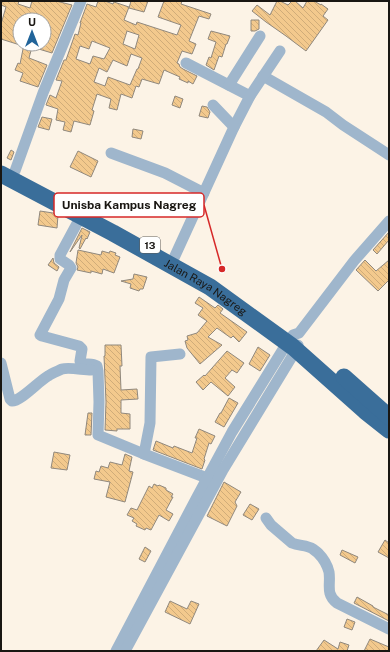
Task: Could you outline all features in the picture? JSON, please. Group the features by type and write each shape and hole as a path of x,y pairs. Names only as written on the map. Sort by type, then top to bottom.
{"highway":[{"name":"Jalan Raya Nagreg","path":"6,170 81,216 210,287 295,340 365,411 389,430"},
{"name":"Jalan Raya Nagreg","path":"6,170 210,277 242,297 365,395 389,417"}],"street":[{"path":"6,170 42,93 81,1"},
{"path":"229,85 260,36"},
{"path":"174,258 234,126 250,96 280,51"},
{"path":"186,62 250,96"},
{"path":"263,76 326,112 389,155"},
{"path":"213,105 234,126"},
{"path":"111,153 165,173 204,192"},
{"path":"81,216 59,258 71,268 64,280 59,299 40,335 79,346 82,350 81,363 94,364 97,366 99,402 98,435 207,478"},
{"path":"125,651 219,468 234,430 295,340 354,261 389,221"},
{"path":"144,454 150,422 151,357 180,354"},
{"path":"1,363 10,399 12,401 16,401 23,396 48,375 64,368 98,370"},
{"path":"116,651 207,478 219,468"},
{"path":"266,518 274,528 292,543 313,548 324,560 329,572 329,593 336,603 389,630"}],"building":[{"path":"1,1 19,1 18,4 30,8 32,1 56,1 72,5 52,53 49,52 52,52 52,12 12,12 12,42 1,39 1,24 6,7 1,5"},
{"path":"98,1 105,1 113,4 114,2 129,7 124,20 136,25 137,22 177,35 181,25 158,17 164,1 182,1 181,4 211,14 209,19 199,16 189,41 196,44 192,54 182,51 177,63 183,69 197,76 193,84 179,79 180,77 164,70 159,84 142,79 139,87 136,86 132,98 121,94 117,110 109,108 111,99 97,94 92,110 94,111 90,125 74,121 71,132 63,130 65,122 56,120 58,109 46,105 50,95 56,98 62,81 56,80 64,60 66,60 75,34 78,35 80,23 87,4 96,7","holes":["127,31 139,35 135,49 123,44","92,41 110,48 104,59 93,56 90,64 76,59 80,46 89,49","131,54 142,58 130,85 108,77 105,86 94,82 99,68 107,72 113,60 127,66"]},
{"path":"131,1 148,1 144,12 129,8"},
{"path":"277,1 288,5 292,1 295,1 303,8 307,1 314,1 328,9 323,16 328,20 306,51 252,11 257,5 270,15"},
{"path":"251,20 259,20 259,29 251,31"},
{"path":"211,31 230,36 222,57 219,56 214,70 206,65 209,57 211,58 216,42 208,39"},
{"path":"22,52 31,52 29,58 47,65 38,87 20,81 23,73 15,70 18,63 20,64"},
{"path":"175,96 183,99 180,108 172,105"},
{"path":"202,106 207,107 210,112 208,118 199,116"},
{"path":"42,117 52,119 49,130 38,127"},
{"path":"133,129 143,131 141,139 132,137"},
{"path":"11,150 14,152 11,160 7,158"},
{"path":"78,151 98,161 91,177 70,167"},
{"path":"40,211 58,215 57,228 38,225"},
{"path":"82,228 90,232 87,239 86,238 80,249 82,235 70,252"},
{"path":"389,232 389,240 377,254 373,250"},
{"path":"78,250 101,255 102,251 116,253 115,255 120,257 114,273 103,269 102,274 91,271 91,273 77,270 78,267 76,263"},
{"path":"53,258 54,263 59,267 57,271 48,265"},
{"path":"365,260 376,271 389,260 389,280 378,291 356,270"},
{"path":"134,274 147,277 143,289 140,289 139,291 130,288 131,284 121,281 133,279"},
{"path":"199,297 215,308 218,305 223,309 220,313 247,332 239,342 233,336 231,338 217,328 208,337 222,345 200,364 187,348 185,341 188,340 187,336 197,333 207,321 198,315 203,308 195,303"},
{"path":"105,345 121,345 121,390 137,389 138,399 121,400 121,413 130,414 130,429 117,429 117,431 105,430"},
{"path":"258,347 270,355 260,371 249,364"},
{"path":"227,351 244,363 237,373 232,370 225,378 235,387 228,396 211,382 203,390 196,382 204,375 205,376"},
{"path":"229,398 238,403 224,427 215,422"},
{"path":"88,413 92,413 91,435 85,435"},
{"path":"199,429 215,436 211,444 209,443 202,469 153,450 156,441 173,448 174,446 192,453 197,438 195,438"},
{"path":"54,452 70,455 67,470 51,468"},
{"path":"125,454 132,457 129,471 133,472 125,502 106,497 110,482 94,479 96,471 99,472 101,466 108,468 110,462 122,465"},
{"path":"224,482 241,492 235,502 237,506 227,526 207,516"},
{"path":"154,484 166,488 166,490 173,494 171,497 173,497 166,510 173,514 169,521 159,515 151,530 146,528 145,530 136,526 137,524 132,521 134,518 127,515 131,508 137,510 149,486 152,488"},
{"path":"250,504 259,509 252,520 243,515"},
{"path":"385,540 389,543 389,558 378,552"},
{"path":"145,547 151,551 145,562 139,559"},
{"path":"342,550 358,557 355,563 340,555"},
{"path":"357,597 389,615 389,621 354,603"},
{"path":"170,601 187,609 191,601 199,604 190,624 165,612"},
{"path":"347,619 355,622 352,630 344,627"},
{"path":"370,639 389,647 389,651 364,651"},
{"path":"324,640 338,649 340,642 349,645 347,651 316,651"}],"place":[{"name":"Unisba Kampus Nagreg","path":"222,269"}]}
